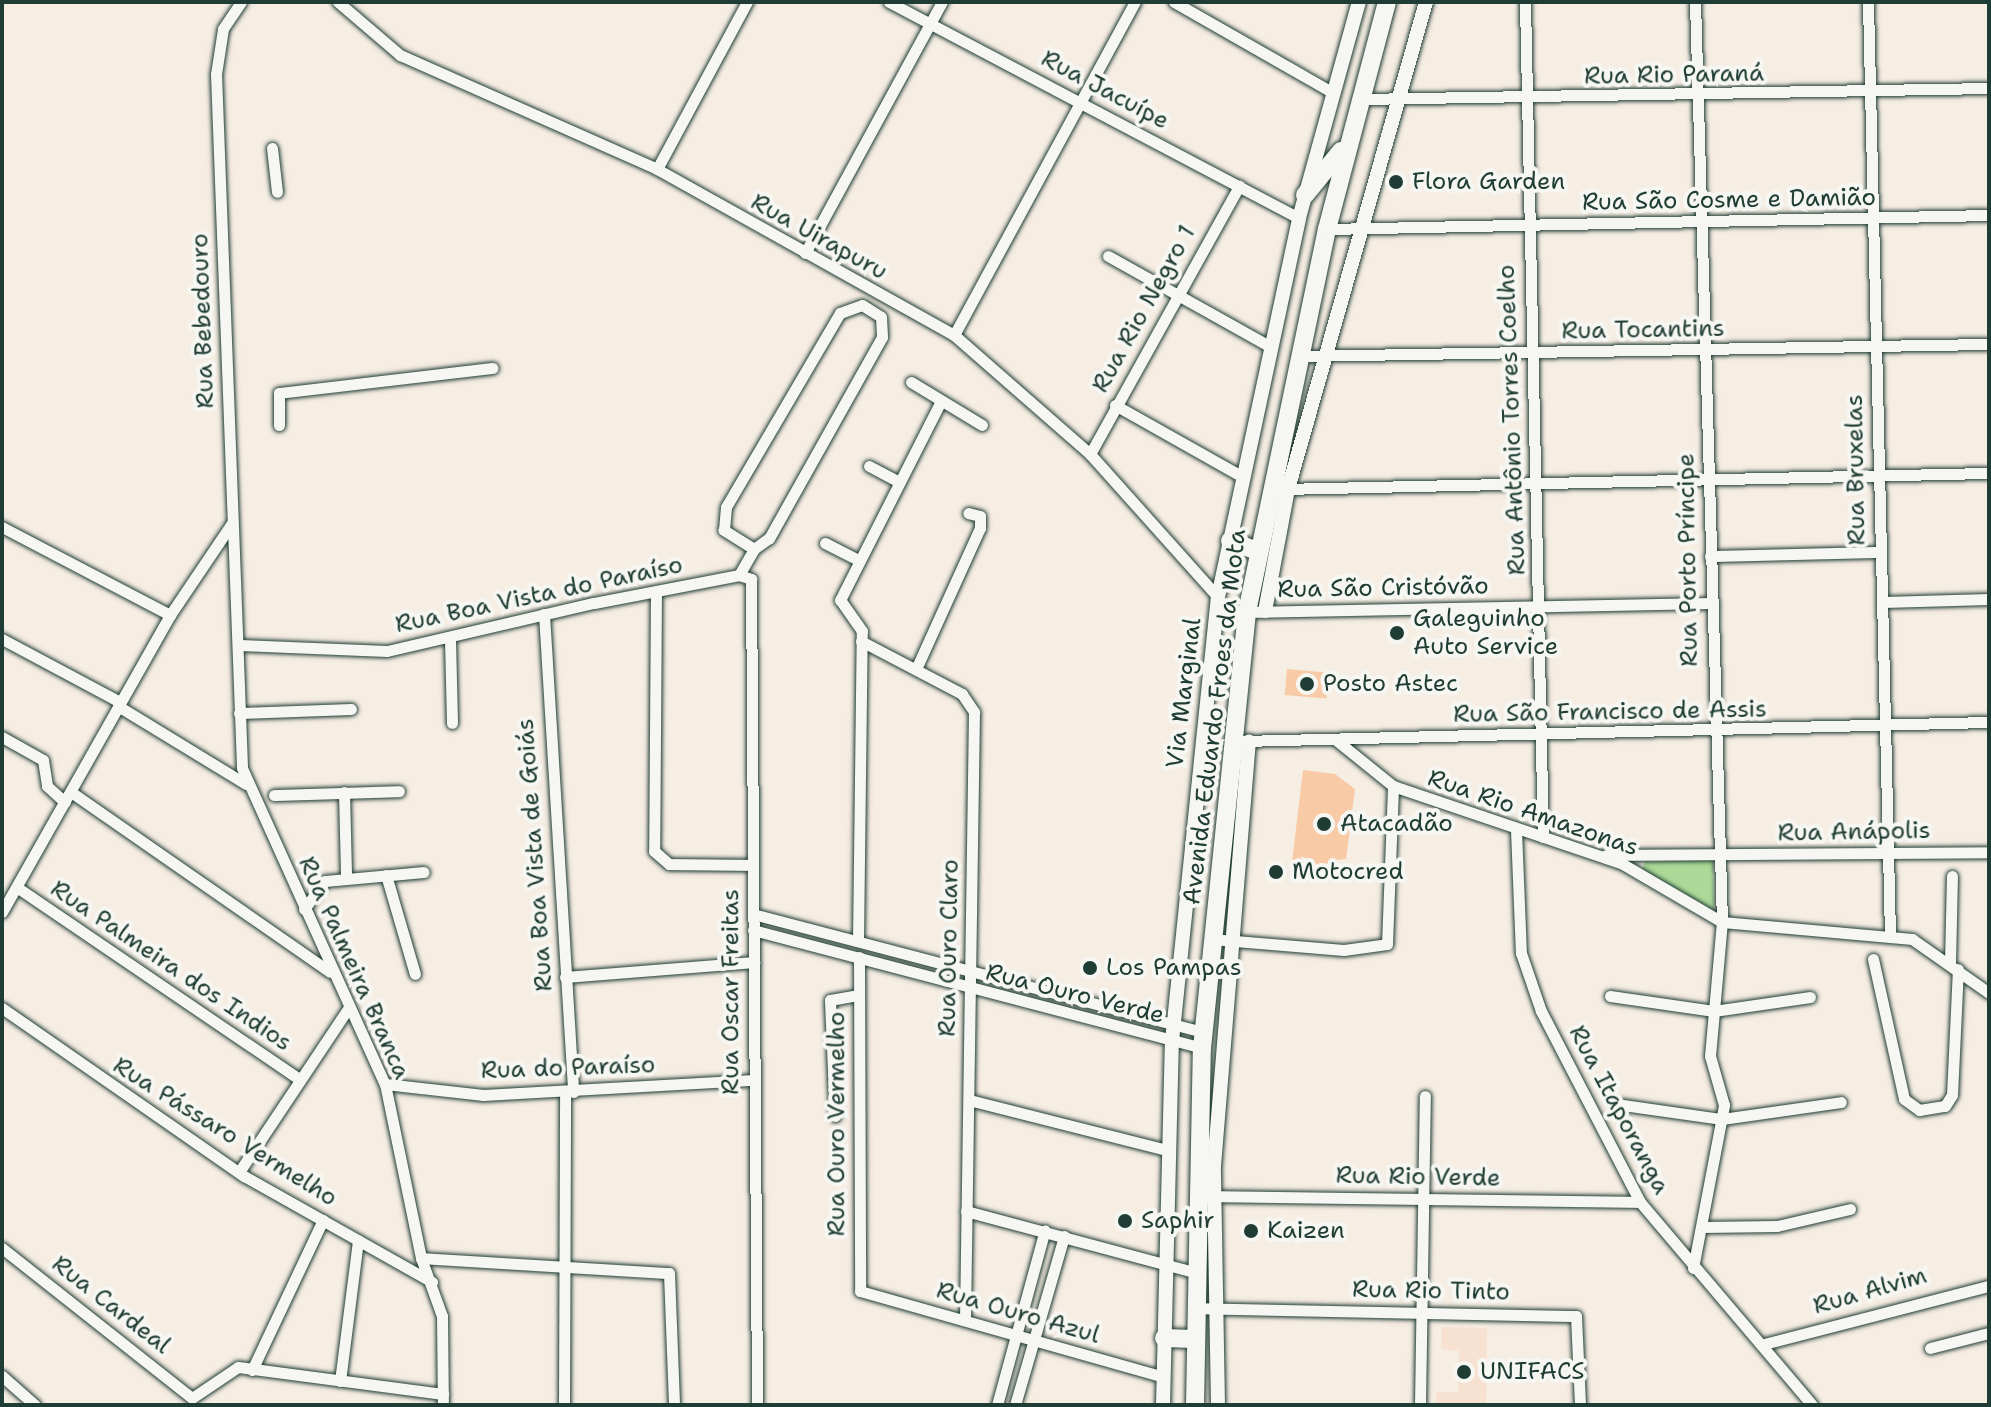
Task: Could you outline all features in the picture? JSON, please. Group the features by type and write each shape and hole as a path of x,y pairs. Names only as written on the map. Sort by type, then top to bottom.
{"highway":[{"name":"Avenida Eduardo Froes da Mota","path":"1195,1405 1194,1272 1205,1196 1203,1040 1211,939 1256,612 1258,551 1280,489 1299,356 1327,229 1387,2"},
{"path":"1305,195 1332,169 1353,127"},
{"path":"1230,541 1258,551"},
{"path":"1164,1338 1194,1339"}],"street":[{"name":"Rua Bebedouro","path":"240,645 232,522 216,61 223,29 241,2"},
{"name":"Rua Uirapuru","path":"338,2 400,55 657,169 954,335 1090,454 1218,597"},
{"path":"657,169 747,2"},
{"name":"Rua Jacuípe","path":"889,2 1299,218"},
{"path":"805,253 942,2"},
{"path":"954,335 1135,2"},
{"path":"1174,2 1332,92"},
{"name":"Via Marginal","path":"1163,1405 1166,1150 1173,1024 1218,597 1299,218 1359,2"},
{"path":"1256,612 1280,489 1327,357 1426,2"},
{"name":"Rua Antônio Torres Coelho","path":"1525,2 1543,837"},
{"name":"Rua Porto Príncipe","path":"1693,1268 1722,1119 1723,1093 1710,1056 1722,922 1710,603 1695,2"},
{"name":"Rua Bruxelas","path":"1868,2 1890,937"},
{"name":"Rua Rio Paraná","path":"1360,99 1698,98 1989,88"},
{"path":"272,148 277,192"},
{"name":"Rua Rio Negro 1","path":"1090,454 1176,294 1239,186"},
{"name":"Rua São Cosme e Damião","path":"1327,229 1989,215"},
{"path":"1108,256 1271,347"},
{"path":"745,577 754,549 769,538 882,337 881,317 862,305 840,313 726,507 724,530 754,549"},
{"name":"Rua Tocantins","path":"1299,356 1989,344"},
{"path":"279,425 279,393 493,368"},
{"path":"911,382 982,425"},
{"path":"858,941 861,641 840,600 857,559 941,401"},
{"path":"1115,405 1243,477"},
{"path":"869,466 899,482"},
{"path":"1280,489 1537,481 1709,480 1879,473 1989,473"},
{"path":"916,669 980,528 980,516 968,513"},
{"path":"2,912 170,615 232,522"},
{"path":"2,527 170,615"},
{"path":"825,543 857,559"},
{"path":"1710,556 1879,552"},
{"name":"Rua Boa Vista do Paraíso","path":"240,645 356,652 450,640 544,614 745,577"},
{"name":"Rua Oscar Freitas","path":"745,577 753,865 757,1405"},
{"path":"656,591 654,851 669,864 753,865"},
{"path":"1883,602 1989,599"},
{"name":"Rua São Cristóvão","path":"1256,612 1710,603"},
{"name":"Rua Boa Vista de Goiás","path":"544,614 569,1093 564,1405"},
{"path":"2,639 119,704 246,784"},
{"path":"450,640 452,723"},
{"name":"Rua Ouro Claro","path":"861,641 962,694 974,712 965,1320"},
{"name":"Rua Palmeira Branca","path":"240,645 239,713 246,784 385,1084 421,1258 432,1282 443,1326 443,1399"},
{"path":"239,713 351,709"},
{"name":"Rua São Francisco de Assis","path":"1240,741 1542,737 1886,728 1989,722"},
{"path":"2,737 43,760 47,786 332,974"},
{"name":"Rua Rio Amazonas","path":"1336,740 1393,786 1516,830 1599,855 1722,922 1890,937 1925,944 1989,993"},
{"path":"1218,1405 1217,1309 1205,1196 1231,940 1240,741"},
{"path":"1211,939 1344,950 1387,944 1393,786"},
{"path":"274,795 399,791"},
{"path":"344,792 346,876"},
{"name":"Rua Itaporanga","path":"1516,830 1521,953 1532,993 1640,1202 1693,1268 1764,1344 1812,1405"},
{"name":"Rua Anápolis","path":"1599,855 1989,852"},
{"path":"304,909 322,882 346,876 424,872"},
{"path":"386,875 415,974"},
{"path":"1873,959 1912,1109 1945,1106 1952,1095 1952,876"},
{"name":"Rua Palmeira dos Indios","path":"18,888 300,1080"},
{"name":"Rua Ouro Verde","path":"753,914 1173,1024 1203,1040"},
{"name":"Rua Ouro Verde","path":"753,930 970,990 1172,1041 1203,1040"},
{"name":"Rua Ouro Vermelho","path":"859,957 860,1291"},
{"path":"565,977 754,962"},
{"path":"835,1116 830,1000 858,995"},
{"path":"1610,996 1714,1011 1810,997"},
{"path":"239,1172 349,1007"},
{"name":"Rua Pássaro Vermelho","path":"2,1008 239,1172 432,1282"},
{"name":"Rua do Paraíso","path":"385,1084 483,1095 569,1093 754,1080"},
{"path":"1420,1405 1425,1096"},
{"path":"969,1100 1166,1150"},
{"path":"1616,1104 1722,1119 1841,1102"},
{"name":"Rua Rio Verde","path":"1205,1196 1640,1202"},
{"path":"1702,1227 1777,1226 1850,1209"},
{"path":"966,1211 1194,1272"},
{"path":"252,1370 323,1220"},
{"path":"997,1405 1045,1230"},
{"path":"1015,1405 1064,1236"},
{"path":"340,1381 358,1240"},
{"name":"Rua Cardeal","path":"2,1248 190,1401"},
{"path":"421,1258 651,1268 672,1276 674,1405"},
{"name":"Rua Alvim","path":"1764,1344 1989,1286"},
{"name":"Rua Ouro Azul","path":"860,1291 1163,1377"},
{"name":"Rua Rio Tinto","path":"1193,1308 1579,1317 1580,1405"},
{"path":"1930,1348 1989,1333"},
{"path":"190,1401 233,1367 443,1399"},
{"path":"2,1376 35,1405"}],"shaded area":[{"path":"1442,1327 1487,1328 1486,1405 1436,1405 1436,1392 1458,1392 1459,1351 1441,1349"}],"green space":[{"path":"1713,860 1714,915 1642,869 1645,862"}],"building":[{"name":"Posto Astec","path":"1287,669 1329,673 1327,699 1285,695"},
{"name":"Atacadão","path":"1303,770 1335,774 1355,789 1346,859 1336,860 1337,870 1292,862"}],"place":[{"name":"Flora Garden","path":"1396,182"},
{"name":"Galeguinho Auto Service","path":"1397,633"},
{"name":"Posto Astec","path":"1307,684"},
{"name":"Atacadão","path":"1324,824"},
{"name":"Motocred","path":"1276,872"},
{"name":"Los Pampas","path":"1090,968"},
{"name":"Saphir","path":"1125,1221"},
{"name":"Kaizen","path":"1251,1231"},
{"name":"UNIFACS","path":"1464,1372"}]}
